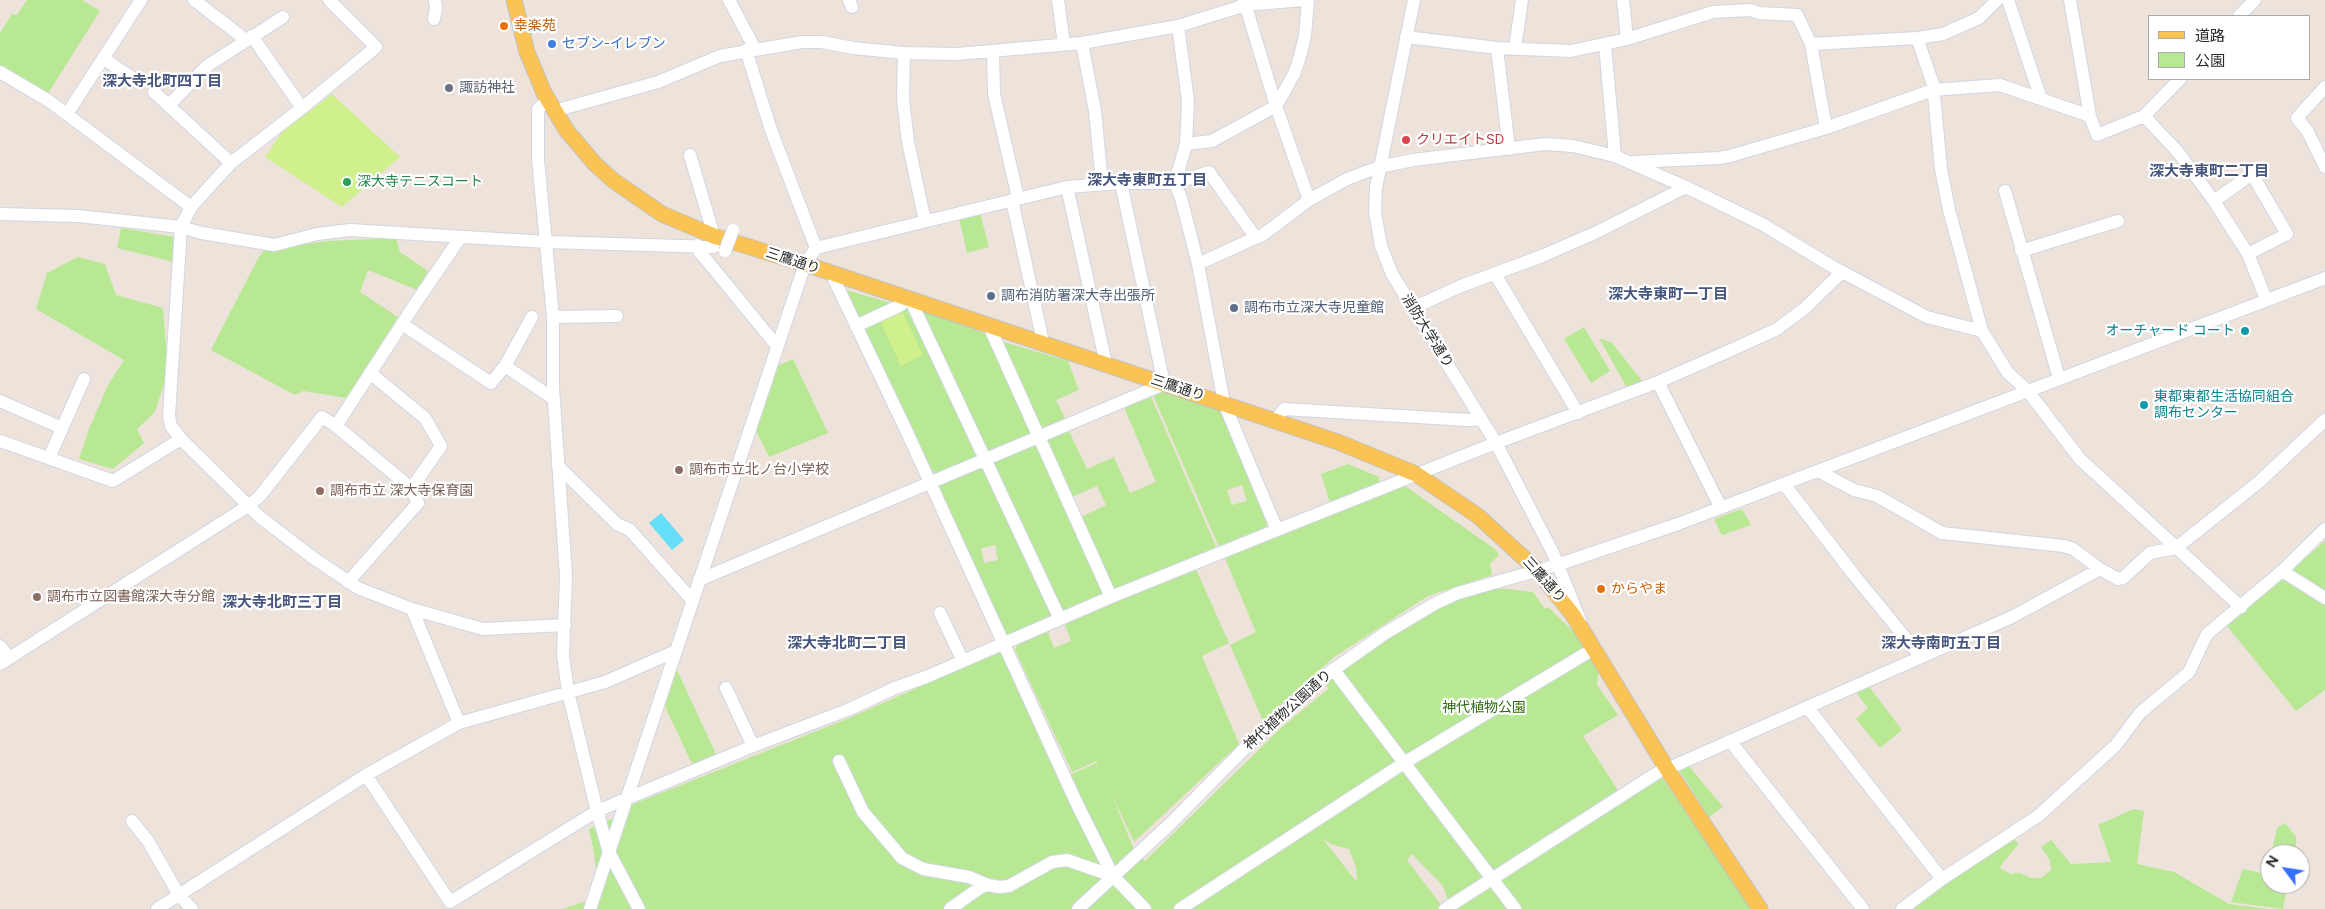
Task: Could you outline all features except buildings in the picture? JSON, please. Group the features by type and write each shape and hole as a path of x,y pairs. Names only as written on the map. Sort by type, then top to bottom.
{"main road":[{"name":"三鷹通り","path":"514,0 527,52 551,106 581,149 614,181 662,214 723,239 805,264 905,302 1043,342 1374,456 1416,474 1478,516 1537,570 1563,600 1588,638 1664,770 1760,909"}],"street":[{"path":"67,114 141,0"},
{"path":"194,0 249,38 302,108"},
{"path":"329,0 376,47 302,108 231,162 192,207 181,227 168,416 171,426 181,439 248,506 312,557 358,588 412,609 483,629 565,625"},
{"path":"434,19 435,0"},
{"path":"729,0 750,50 771,130 816,248"},
{"path":"1058,0 1064,44"},
{"path":"639,909 609,852 596,811 568,692 563,655 566,576 554,399 553,317 538,159 538,109 650,84 711,59 750,50 802,42 904,53 957,54 993,51 1082,43 1178,26 1245,2 1303,0"},
{"path":"1186,144 1212,140 1276,106 1294,74 1301,54 1308,0"},
{"name":"消防大学通り","path":"1414,0 1379,167 1375,200 1379,238 1387,264 1496,443 1553,553 1588,638"},
{"path":"1515,48 1522,0"},
{"path":"1623,0 1627,39"},
{"path":"1811,44 1917,38 1943,34 1979,18 1997,0"},
{"path":"2008,0 2041,99"},
{"path":"2070,0 2090,116 2097,135 2144,116 2179,80"},
{"path":"2240,15 2254,0"},
{"path":"1245,2 1276,106 1309,200"},
{"path":"1406,37 1497,48 1571,51 1627,39 1713,12 1750,10 1758,13 1797,15 1811,44 1826,128"},
{"path":"169,106 207,66 283,17"},
{"path":"1178,26 1188,102 1186,144 1175,183 1182,198 1198,264 1224,403 1277,530"},
{"path":"1917,38 1933,84 1942,176 1951,220 1982,331 2008,373 2027,390 2080,459 2241,607"},
{"path":"1082,43 1095,111 1102,184"},
{"path":"1605,45 1615,156"},
{"path":"1497,48 1509,150"},
{"path":"993,51 994,94 1043,342"},
{"path":"904,53 903,99 908,142 925,220"},
{"path":"104,58 138,82"},
{"path":"0,72 49,101 192,207"},
{"path":"1631,162 1719,158 1826,128 1933,90 2000,85 2090,116"},
{"path":"2325,87 2298,118 2308,132 2325,167"},
{"path":"154,92 231,162"},
{"path":"2144,116 2178,152 2214,201 2248,254 2266,299"},
{"path":"1198,264 1256,238 1309,200 1347,179 1379,167 1413,160 1509,150 1546,144 1573,146 1615,156 1686,187 1762,224 1842,272 1928,317 1982,331"},
{"path":"0,214 78,216 181,227 202,234 274,245 317,234 350,230 460,238 714,247 723,239 690,155"},
{"path":"590,909 805,264 816,248 1067,186 1175,183 1209,172 1256,238"},
{"path":"2214,201 2252,174 2287,234 2248,254"},
{"path":"699,580 1164,384 1121,183"},
{"path":"1067,186 1106,364"},
{"path":"1413,308 1597,232 1686,187"},
{"path":"2005,191 2059,378"},
{"path":"2021,251 2118,221"},
{"path":"336,426 460,238"},
{"path":"697,245 699,251 777,346"},
{"path":"366,775 445,905 596,811 753,746 850,709 895,688 1004,644 1111,597 1416,474 1658,382 1777,329 1805,308 1842,272"},
{"path":"831,273 1113,876 1145,909"},
{"path":"1495,274 1578,412"},
{"name":"神代植物公園通り","path":"1078,909 1170,824 1268,726 1333,669 1384,634 1448,597 1557,565 1722,508 2027,390 2325,278"},
{"path":"856,326 905,302 985,459 1060,619"},
{"path":"553,317 617,316"},
{"path":"402,324 491,383 505,366 532,317"},
{"path":"989,326 1111,597"},
{"path":"505,366 554,399"},
{"path":"370,373 425,418 441,446 412,489"},
{"path":"49,458 84,379"},
{"path":"1658,382 1722,508"},
{"path":"0,401 62,428"},
{"path":"1275,421 1284,409 1468,420 1481,419"},
{"path":"0,646 4,660 248,506 260,496 322,418 336,426 412,489 418,503 348,582"},
{"path":"1818,471 1854,490 1877,496 1942,533 2064,546 2073,549 2100,569 2118,579 2123,578 2150,553 2176,548 2260,481 2325,420"},
{"path":"0,441 113,481 181,439"},
{"path":"558,466 617,524 630,530 692,600"},
{"path":"1784,484 1854,575 1921,657"},
{"path":"1902,909 1942,879 2038,816 2116,745 2140,713 2189,672 2207,634 2282,571 2325,529"},
{"path":"1445,909 1664,770 2012,618 2100,569"},
{"path":"2282,571 2325,598"},
{"path":"412,609 459,723"},
{"path":"940,613 962,661"},
{"path":"157,909 366,775 459,723 605,682 676,651"},
{"path":"1180,909 1404,763 1585,654"},
{"path":"1333,669 1515,909"},
{"path":"726,688 753,746"},
{"path":"1808,708 1942,879"},
{"path":"1730,741 1863,909"},
{"path":"839,761 863,812 902,858 923,869 969,877 988,885"},
{"path":"132,821 148,841 179,895 192,909"},
{"path":"950,909 981,887 988,885 1009,886 1052,862 1067,860 1113,876"}],"green space":[{"path":"27,0 82,0 100,11 47,95 0,69 0,33 12,14 17,15"},
{"path":"332,94 400,157 342,207 265,157 282,132"},
{"path":"980,213 989,247 967,253 959,218"},
{"path":"121,228 176,237 174,262 117,248"},
{"path":"396,238 400,252 428,271 417,290 368,270 360,292 398,317 347,398 303,391 295,395 211,350 257,260 265,249 327,241"},
{"path":"78,257 105,264 116,295 163,308 168,371 155,412 137,429 144,443 113,469 79,459 89,429 108,385 124,360 36,309 47,273"},
{"path":"842,289 906,307 978,456 934,474"},
{"path":"902,311 923,355 901,366 880,321"},
{"path":"923,311 989,335 1032,432 1030,435 986,452 920,313"},
{"path":"1584,327 1610,371 1591,383 1564,339"},
{"path":"1599,338 1612,343 1643,382 1627,388"},
{"path":"1004,342 1068,361 1079,390 1056,400 1066,420 1046,428 1040,428 1001,343"},
{"path":"793,359 828,433 769,457 754,427 773,368"},
{"path":"1160,390 1223,411 1267,522 1266,527 1219,547 1152,393","holes":["1242,485 1247,501 1232,505 1227,490"]},
{"path":"1150,394 1216,547 1114,590 1081,517 1106,505 1097,486 1072,497 1046,441 1048,437 1068,429 1087,469 1114,457 1130,493 1156,482 1123,405"},
{"path":"1036,443 1105,596 1064,612 1060,610 992,465 994,461"},
{"path":"1348,464 1379,477 1379,486 1330,503 1321,474"},
{"path":"980,467 984,468 1053,612 1051,617 1006,636 937,489 939,484","holes":["995,545 998,560 984,563 981,548"]},
{"path":"1401,483 1496,550 1499,555 1490,564 1492,575 1428,596 1334,657 1263,721 1230,645 1256,632 1224,556"},
{"path":"1742,509 1751,525 1722,535 1714,519"},
{"path":"2325,541 2325,690 2296,711 2227,626"},
{"name":"神代植物公園","path":"1195,567 1229,643 1202,656 1239,744 1134,842 1111,793 1133,847 1145,861 1282,727 1328,689 1326,682 1377,644 1454,600 1491,588 1533,592 1545,609 1548,607 1572,630 1599,667 1597,685 1618,715 1583,736 1619,792 1658,772 1753,909 562,909 599,897 589,829 629,811 631,805 849,718 1001,651 1062,778 1097,763 1097,761 1072,772 1015,650 1019,641 1047,629 1054,648 1071,641 1064,622","holes":["1323,839 1333,845 1349,849 1356,867 1357,879 1355,880","1412,854 1443,886 1448,901 1441,905 1407,860"]},
{"path":"676,668 717,756 693,766 662,700"},
{"path":"1867,684 1902,730 1880,748 1856,719 1868,708 1854,690"},
{"path":"1688,765 1723,807 1709,817 1679,770"},
{"path":"2134,809 2144,811 2137,864 2174,872 2229,904 2268,909 1910,909 2012,838 2019,844 2000,868 2011,874 2020,873 2031,878 2041,878 2051,870 2050,860 2041,847 2051,840 2071,864 2111,862 2098,825"},
{"path":"2285,823 2296,837 2296,844 2273,844 2277,828"},
{"path":"2243,869 2260,873 2260,894 2286,894 2283,909 2231,902"}],"water":[{"path":"661,513 684,540 672,550 649,523"}],"place":[{"name":"幸楽苑","path":"504,26"},
{"name":"セブン-イレブン","path":"552,44"},
{"name":"諏訪神社","path":"449,88"},
{"name":"クリエイトSD","path":"1406,140"},
{"name":"深大寺テニスコート","path":"347,182"},
{"name":"調布消防署深大寺出張所","path":"991,296"},
{"name":"調布市立深大寺児童館","path":"1234,308"},
{"name":"オーチャード コート","path":"2245,331"},
{"name":"東都東都生活協同組合 調布センター","path":"2144,405"},
{"name":"調布市立北ノ台小学校","path":"679,470"},
{"name":"調布市立 深大寺保育園","path":"320,491"},
{"name":"からやま","path":"1601,589"},
{"name":"調布市立図書館深大寺分館","path":"37,597"}],"district":[{"name":"深大寺北町四丁目","path":"162,82"},
{"name":"深大寺東町二丁目","path":"2209,172"},
{"name":"深大寺東町五丁目","path":"1147,181"},
{"name":"深大寺東町一丁目","path":"1668,295"},
{"name":"深大寺北町三丁目","path":"282,603"},
{"name":"深大寺北町二丁目","path":"847,644"},
{"name":"深大寺南町五丁目","path":"1941,644"}]}
